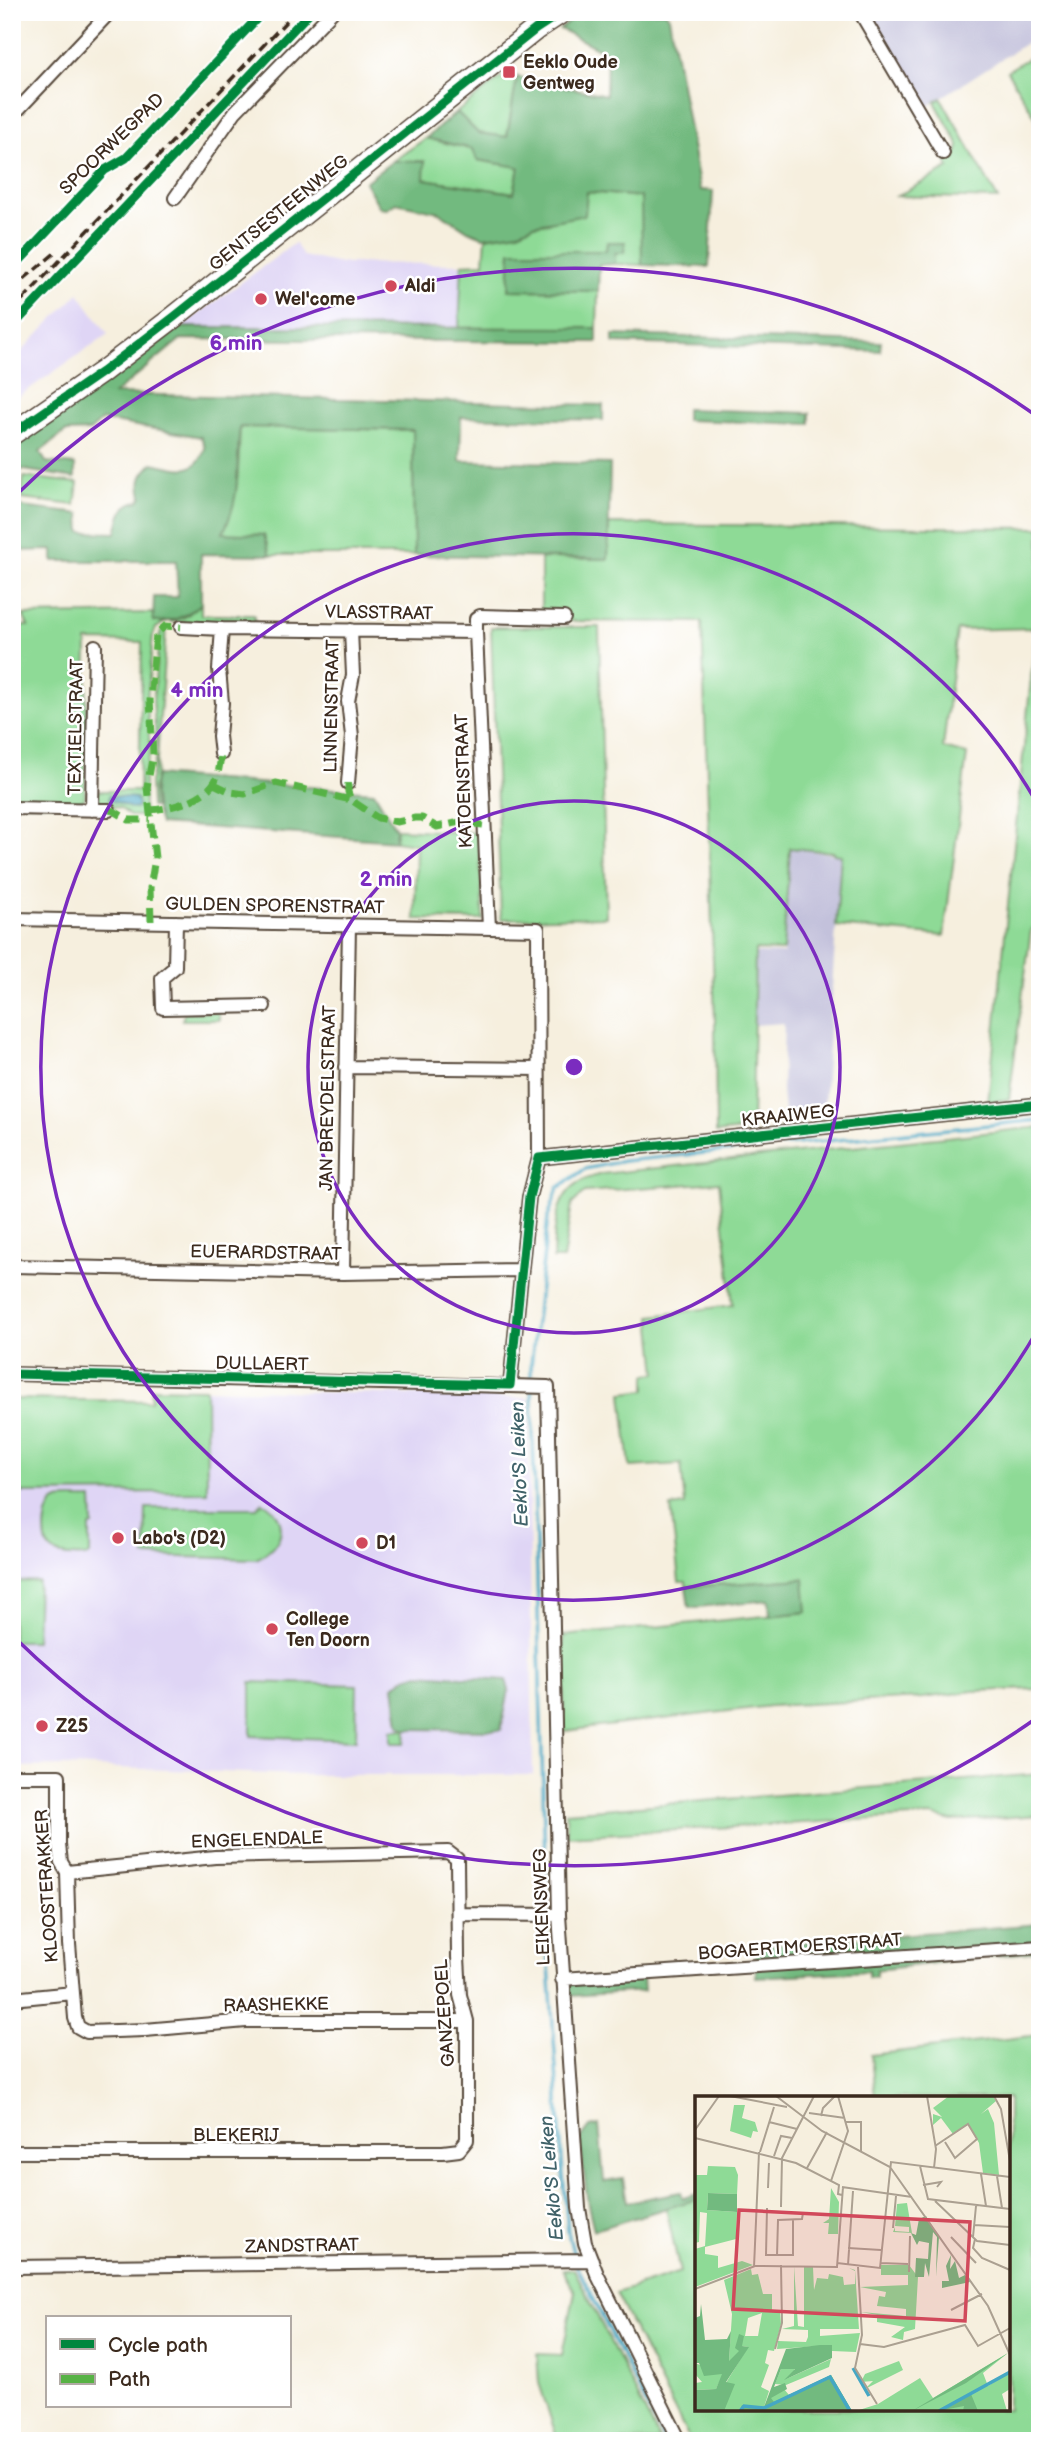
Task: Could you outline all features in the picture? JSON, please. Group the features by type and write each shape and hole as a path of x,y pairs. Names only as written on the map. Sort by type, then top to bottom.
{"main road":[{"name":"GENTSESTEENWEG","path":"12,423 129,342 540,12"},
{"name":"GENTSESTEENWEG","path":"12,434 102,372 527,36 562,12"}],"street":[{"path":"12,116 110,12"},
{"path":"176,198 235,112 332,12"},
{"path":"860,12 943,153"},
{"path":"476,632 476,620 480,617 564,618"},
{"name":"VLASSTRAAT","path":"181,627 476,632"},
{"path":"221,754 219,736 222,703 219,669 222,629"},
{"name":"LINNENSTRAAT","path":"348,783 352,736 348,701 353,675 351,630"},
{"name":"KATOENSTRAAT","path":"476,632 489,928"},
{"name":"TEXTIELSTRAAT","path":"92,810 95,646"},
{"name":"TEXTIELSTRAAT","path":"12,808 109,810"},
{"name":"GULDEN SPORENSTRAAT","path":"12,919 538,929 538,1069"},
{"path":"176,922 175,967 162,978 163,1008 264,1006"},
{"name":"JAN BREYDELSTRAAT","path":"343,1273 349,925"},
{"path":"346,1067 538,1069 539,1158 528,1197 510,1385"},
{"name":"KRAAIWEG","path":"539,1158 1040,1104"},
{"name":"EUERARDSTRAAT","path":"12,1266 343,1273 520,1270"},
{"name":"DULLAERT","path":"12,1374 510,1385"},
{"name":"LEIKENSWEG","path":"510,1385 548,1387 559,1915 579,2208 588,2261 680,2441"},
{"name":"KLOOSTERAKKER","path":"12,1776 58,1776 60,1854 61,1862 68,1872 72,1993 78,2027 87,2032"},
{"name":"ENGELENDALE","path":"68,1872 215,1857 448,1852"},
{"name":"GANZEPOEL","path":"448,1852 457,1859 460,1995 467,2021 467,2140 459,2150"},
{"path":"458,1914 559,1915"},
{"name":"BOGAERTMOERSTRAAT","path":"562,1979 1040,1947"},
{"path":"12,1999 72,1993"},
{"name":"RAASHEKKE","path":"87,2032 246,2021 467,2021"},
{"name":"BLEKERIJ","path":"12,2152 459,2150"},
{"name":"ZANDSTRAAT","path":"12,2267 588,2261"}],"shaded area":[{"path":"869,12 1040,12 1040,34 925,108"},
{"path":"295,243 303,256 336,263 462,264 459,328 181,327"},
{"path":"79,293 108,334 12,401 12,361"},
{"path":"790,848 841,855 824,1106 813,1105 801,1121 785,1123 782,1090 784,1023 753,1025 755,953 783,954"},
{"name":"College Ten Doorn","path":"206,1389 528,1398 533,1775 302,1775 65,1766 12,1767 12,1493 206,1492"}],"green space":[{"path":"581,12 665,12 669,17 700,190 713,191 709,267 642,265 641,197 587,192 585,215 533,225 518,232 483,237 468,231 439,212 396,203 387,209 380,208 365,182 393,161 425,161 424,179 514,193 519,167 477,160 473,149 426,138 457,112 478,133 507,137 517,77 606,95 607,53 560,29"},
{"path":"1040,51 1040,125 1007,71"},
{"path":"509,71 517,77 507,137 478,133 457,112"},
{"path":"941,98 998,199 897,196 949,168 946,160 958,151 959,145 935,102"},
{"path":"426,138 474,150 477,160 519,167 514,193 424,179 393,161"},
{"path":"587,192 642,197 642,265 615,264 615,253 607,251 511,251 509,290 598,291 597,328 459,328 462,264 484,263 486,237 549,223"},
{"path":"607,242 625,242 624,253 615,253 615,264 599,265 598,291 509,290 511,251 606,251"},
{"path":"181,327 597,328 597,342 181,339 114,394 603,405 603,420 461,417 460,461 610,464 608,559 414,555 413,430 240,427 236,493 223,533 264,535 270,555 201,554 201,604 179,618 153,622 154,597 178,597 176,561 53,561 53,550 12,551 12,444","holes":["102,420 201,437 205,448 196,464 184,469 153,463 142,478 142,496 139,501 125,508 116,533 81,532 80,514 13,506 18,469 75,478 75,465 46,462 40,452 65,432 90,431"]},
{"path":"613,335 881,342 880,351 613,343"},
{"path":"686,409 810,413 810,424 686,420"},
{"path":"240,427 413,430 414,555 270,555 264,535 222,534 235,494"},
{"path":"24,477 78,483 75,505 21,499"},
{"path":"609,524 1040,528 1040,929 1031,929 1009,1099 988,1102 1036,628 957,630 943,748 967,754 944,936 836,926 841,855 790,848 783,951 755,950 752,1129 716,1133 702,622 541,621 541,558 608,559"},
{"path":"201,604 201,615 254,615 255,624 169,622 185,617"},
{"path":"153,613 153,622 166,622 156,628 153,635 147,700 150,753 144,777 144,816 130,816 120,808 100,804 96,791 139,791 142,642 87,641 85,797 79,805 12,803 12,626 28,626 23,615"},
{"path":"491,627 599,627 606,917 501,919"},
{"path":"166,628 156,775 153,788 154,807 151,807 150,782 157,753 153,701 159,638 161,631"},
{"path":"156,775 374,792 396,829 395,841 160,824 154,800"},
{"path":"396,829 479,833 483,920 415,919 416,844 395,841"},
{"path":"185,1012 219,1012 219,1020 182,1020"},
{"path":"1040,1127 1040,1689 973,1691 923,1698 771,1706 564,1731 563,1636 807,1612 803,1579 686,1587 686,1582 679,1582 671,1507 685,1505 681,1464 630,1467 622,1393 646,1390 646,1375 657,1373 651,1316 733,1305 719,1182 585,1192 572,1204 563,1259 553,1259 557,1216 571,1188 585,1179 601,1174"},
{"path":"152,1388 206,1389 207,1492 12,1493 12,1399 151,1401"},
{"path":"92,1499 90,1554 69,1556 53,1552 46,1537 47,1514 50,1508 59,1500"},
{"path":"263,1502 278,1516 281,1524 278,1540 273,1547 256,1559 145,1556 146,1508 257,1508"},
{"path":"804,1579 807,1612 770,1616 769,1600 689,1608 686,1587"},
{"path":"38,1581 36,1641 12,1641 12,1582"},
{"path":"418,1674 506,1680 509,1690 501,1730 406,1729 399,1725 394,1686 405,1678"},
{"path":"251,1682 357,1685 356,1740 251,1736"},
{"path":"406,1729 405,1743 391,1743 391,1730"},
{"path":"1040,1774 1040,1815 952,1821 931,1816 567,1836 566,1812"},
{"path":"1040,1924 1040,1956 1038,1951 876,1970 876,1976 868,1977 868,1971 756,1977 755,1946"},
{"path":"643,1978 644,1991 570,1996 570,1982"},
{"path":"1040,2035 1040,2441 690,2441 616,2293 680,2272 666,2208 695,2200 695,2411 1010,2411 1010,2096 875,2096 871,2055"},
{"path":"599,2125 604,2182 623,2179 627,2202 681,2192 683,2198 695,2195 695,2200 594,2230 581,2149 581,2139 590,2127"},
{"path":"574,2269 660,2441 558,2441 539,2383 537,2354 562,2355 575,2292 563,2270"}],"water":[{"path":"109,796 136,798 138,805 136,809 129,808 109,800"}],"waterway":[{"name":"Eeklo'S Leiken","path":"546,1896 531,1365 548,1217 558,1188 585,1169 624,1161 1040,1120"},
{"name":"Eeklo'S Leiken","path":"547,1935 563,2174 568,2232 574,2257"},
{"name":"Eeklo'S Leiken","path":"576,2264 665,2441"}],"railway":[{"path":"12,311 295,12"},
{"path":"12,289 55,253"}],"marked path":[{"path":"151,921 150,888 155,858 147,787 153,754 150,700 156,634 165,626 181,627"},
{"path":"150,810 176,805 195,798 210,788 215,781 221,754"},
{"path":"214,784 231,792 245,794 276,783 351,800"},
{"path":"348,783 351,800 378,818 397,822 422,818 437,827 460,822 483,825"},
{"path":"109,810 129,820 150,820"}],"cycle path":[{"name":"SPOORWEGPAD","path":"12,269 105,170 126,158 263,12"},
{"path":"12,327 310,12"},
{"path":"12,434 102,372 174,317 536,29 562,12"},
{"path":"12,1374 510,1385 529,1197 539,1158 1040,1104"}],"place":[{"name":"Eeklo Oude Gentweg","path":"509,72"},
{"name":"Aldi","path":"391,286"},
{"name":"Wel'come","path":"261,299"},
{"name":"Labo's (D2)","path":"118,1538"},
{"name":"D1","path":"362,1543"},
{"name":"College Ten Doorn","path":"272,1629"},
{"name":"Z25","path":"42,1726"}]}
